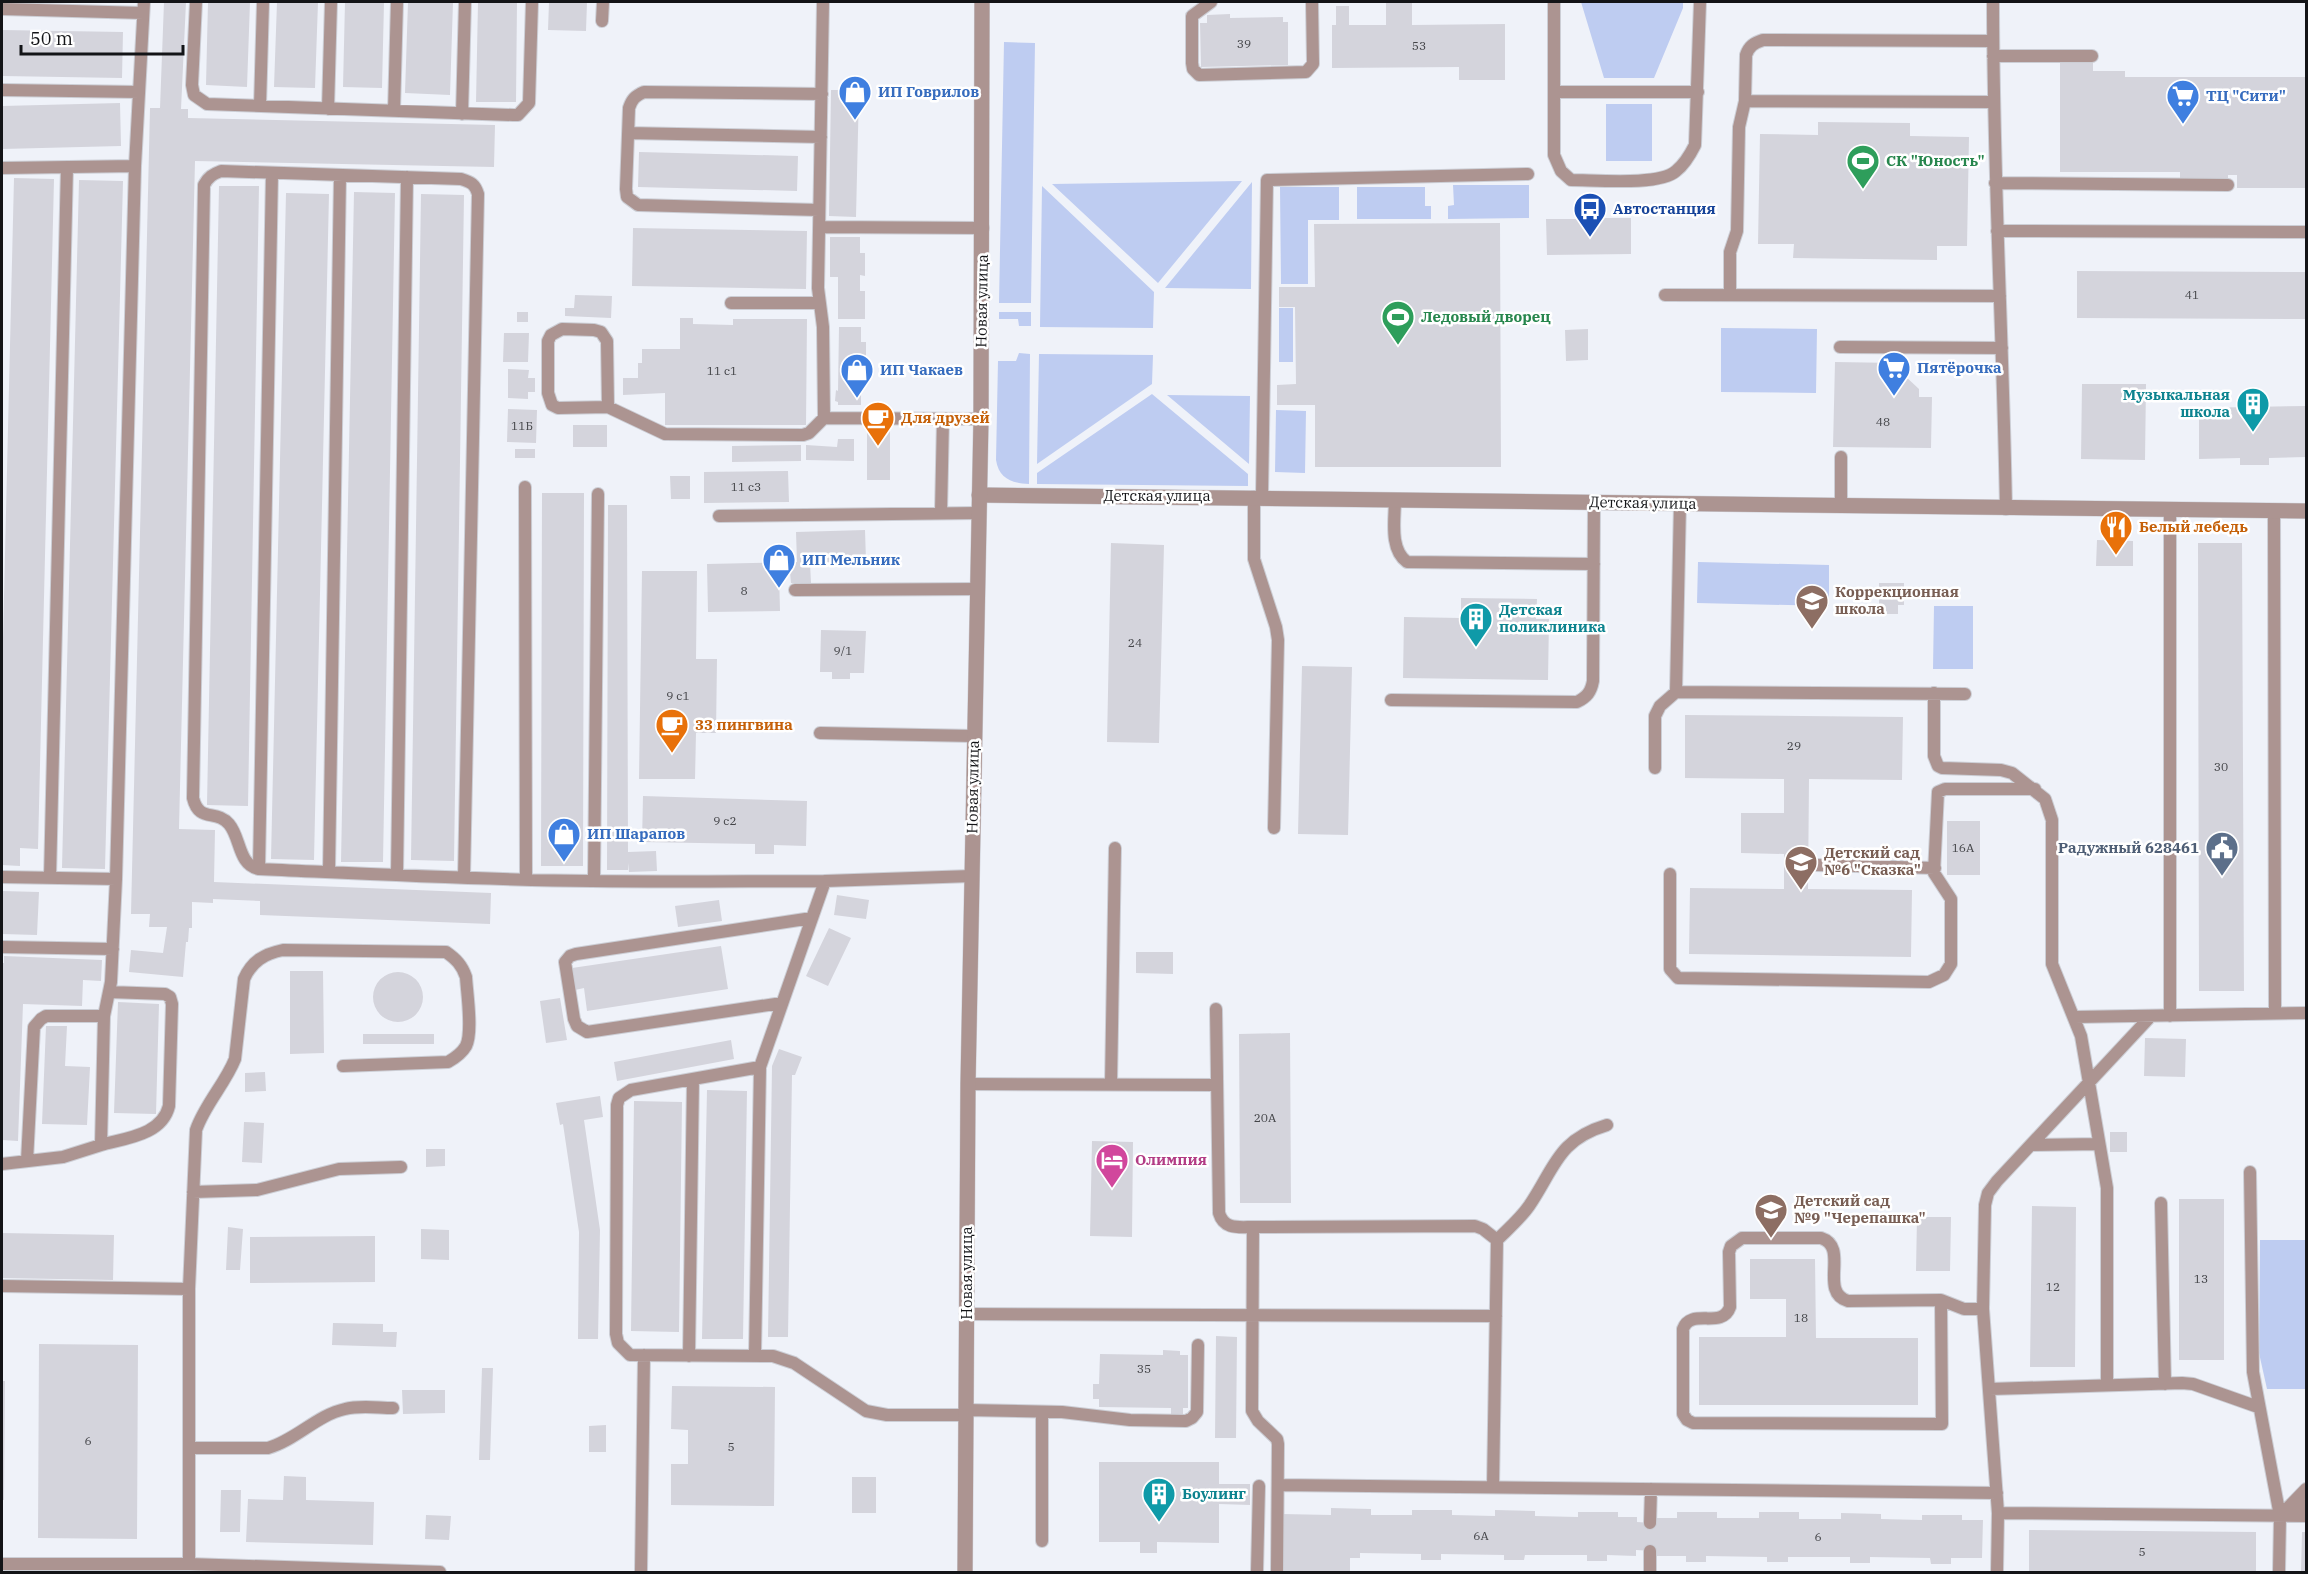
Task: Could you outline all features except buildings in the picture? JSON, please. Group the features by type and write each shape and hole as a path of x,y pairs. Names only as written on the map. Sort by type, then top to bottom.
{"street":[{"name":"Новая улица","path":"965,1572 968,1084 981,419 982,2"},
{"name":"Детская улица","path":"979,495 2307,512"}],"lane":[{"path":"196,2 192,85 194,95 207,104 513,115 518,114 530,103 532,2"},
{"path":"260,106 263,2"},
{"path":"328,109 331,2"},
{"path":"394,111 397,2"},
{"path":"462,114 465,2"},
{"path":"602,21 603,2"},
{"path":"823,2 818,288 823,327 824,418"},
{"path":"1211,2 1196,12 1191,21 1192,63 1193,69 1199,75 1306,72 1313,64 1312,2"},
{"path":"1554,2 1554,155 1561,171 1571,180 1657,180 1675,173 1688,159 1695,145 1700,2"},
{"path":"1993,2 1995,183 2006,509"},
{"path":"2,9 143,7 135,166 116,879 113,949 104,1016 101,1145"},
{"path":"1730,295 1730,252 1737,231 1739,127 1745,101 1748,49 1763,39 1993,41"},
{"path":"1993,56 2092,56"},
{"path":"2,90 139,92"},
{"path":"819,210 638,205 627,197 628,133 629,108 632,100 644,92 822,94"},
{"path":"1554,92 1698,92"},
{"path":"1745,101 1994,102"},
{"path":"628,133 821,137"},
{"path":"2,168 135,166"},
{"path":"50,878 67,167"},
{"path":"464,878 478,194 476,188 471,182 461,179 221,171 208,178 204,185 193,786 195,807 202,814 227,822 251,868 464,878 594,881 825,881 972,876"},
{"path":"259,869 272,173"},
{"path":"1274,828 1278,640 1254,559 1258,497 1267,180 1528,174"},
{"path":"329,872 340,175"},
{"path":"398,875 407,177"},
{"path":"1995,183 2228,185"},
{"path":"819,227 982,228"},
{"path":"1997,231 2307,232"},
{"path":"1665,295 2000,296"},
{"path":"731,303 820,303"},
{"path":"608,407 605,336 594,330 562,329 556,331 548,341 548,393 552,405 558,408 608,407 666,434 803,435 824,418 981,419"},
{"path":"1840,347 2002,348"},
{"path":"941,513 943,419"},
{"path":"1841,457 1841,506"},
{"path":"525,487 526,880"},
{"path":"594,881 597,494"},
{"path":"1395,499 1395,543 1401,557 1407,561 1594,564"},
{"path":"1391,700 1578,702 1585,698 1592,690 1593,681 1594,502"},
{"path":"1676,692 1680,503"},
{"path":"2170,510 2170,1016"},
{"path":"2274,511 2275,1013"},
{"path":"719,516 979,513"},
{"path":"795,590 977,589"},
{"path":"1655,768 1655,716 1660,706 1676,692 1965,694"},
{"path":"1934,693 1934,756 1938,766 2007,770 2045,799 2052,820 2052,964 2081,1036 2107,1188 2107,1385"},
{"path":"820,733 974,736"},
{"path":"1670,874 1670,969 1678,978 1929,981 1944,975 1951,964 1951,898 1936,878 1935,868 1936,796 1941,790 2034,789"},
{"path":"1111,1085 1115,848"},
{"path":"1816,865 1935,868"},
{"path":"2,877 116,879"},
{"path":"755,1356 760,1067 825,881"},
{"path":"782,1003 586,1032 577,1026 574,1019 565,962 570,956 576,954 812,918"},
{"path":"2,947 113,949"},
{"path":"189,1564 189,1289 196,1130 235,1059 243,979 257,960 270,953 283,950 446,952 456,958 466,977 469,1038 458,1056 448,1062 343,1066"},
{"path":"2,1164 63,1157 152,1130 167,1117 172,1004 170,997 165,994 109,992"},
{"path":"1216,1009 1219,1213 1220,1219 1225,1224 1231,1227 1475,1226 1497,1240"},
{"path":"2075,1017 2307,1013"},
{"path":"27,1161 34,1027 40,1019 46,1016 104,1016"},
{"path":"1997,1572 1997,1493 1983,1309 1985,1204 1988,1192 2151,1016"},
{"path":"760,1067 631,1090 619,1098 617,1105 616,1334 618,1343 630,1355 774,1356 794,1363 866,1412 887,1415 1042,1412 1130,1420 1186,1421 1197,1412 1198,1345"},
{"path":"689,1356 693,1079"},
{"path":"968,1084 1217,1085"},
{"path":"1493,1487 1497,1240 1528,1208 1560,1154 1568,1145 1588,1132 1607,1125"},
{"path":"2031,1144 2099,1144"},
{"path":"193,1191 257,1190 273,1188 339,1169 401,1167"},
{"path":"2250,1172 2252,1364 2258,1407 2280,1516 2279,1572"},
{"path":"2161,1203 2165,1383"},
{"path":"1254,1227 1252,1411 1278,1444 1277,1572"},
{"path":"1941,1300 1942,1424 1693,1423 1683,1414 1683,1329 1685,1323 1690,1320 1718,1319 1728,1313 1730,1307 1729,1252 1736,1240 1742,1238 1821,1238 1832,1244 1836,1294 1848,1301 1941,1300 1964,1309 1983,1309"},
{"path":"2,1286 189,1289"},
{"path":"966,1314 1496,1316"},
{"path":"641,1572 644,1355"},
{"path":"1990,1389 2193,1384 2258,1407"},
{"path":"189,1448 268,1448 281,1444 334,1413 346,1409 393,1408"},
{"path":"1042,1412 1042,1541"},
{"path":"1278,1485 1997,1493"},
{"path":"1257,1572 1259,1486"},
{"path":"1650,1522 1651,1489"},
{"path":"2280,1516 2307,1489"},
{"path":"2280,1516 2307,1505"},
{"path":"1998,1513 2307,1516"},
{"path":"1650,1551 1650,1572"},
{"path":"2,1564 189,1564 440,1572"}],"shaded area":[{"path":"1581,2 1683,2 1683,8 1654,78 1604,78"},
{"path":"1004,42 1035,43 1031,303 999,303"},
{"path":"1606,104 1652,104 1652,161 1606,161"},
{"path":"1242,181 1158,283 1052,184"},
{"path":"1252,182 1251,289 1165,288"},
{"path":"1453,185 1529,185 1529,218 1448,219 1448,206 1454,205"},
{"path":"1042,186 1154,292 1153,328 1040,327"},
{"path":"1280,187 1339,187 1339,220 1308,220 1308,284 1281,284"},
{"path":"1357,187 1425,187 1425,206 1431,206 1431,219 1357,219"},
{"path":"1279,308 1293,308 1293,362 1279,362"},
{"path":"999,312 1031,312 1031,326 1019,326 1018,319 999,319"},
{"path":"1721,328 1817,329 1816,393 1721,392"},
{"path":"1019,353 1030,354 1029,484 1007,479 1000,472 996,460 998,361 1016,361"},
{"path":"1039,354 1153,355 1152,384 1037,464"},
{"path":"1152,394 1248,474 1248,486 1037,484 1037,473"},
{"path":"1167,395 1250,396 1249,464"},
{"path":"1276,410 1306,411 1305,473 1275,472"},
{"path":"1698,562 1829,565 1829,606 1697,603"},
{"path":"1934,606 1973,606 1973,669 1933,669"},
{"path":"2260,1240 2306,1240 2306,1389 2267,1389 2259,1353"}],"place":[{"name":"ИП Говрилов","path":"855,121"},
{"name":"ТЦ \"Сити\"","path":"2183,125"},
{"name":"СК \"Юность\"","path":"1863,190"},
{"name":"Автостанция","path":"1590,238"},
{"name":"Ледовый дворец","path":"1398,346"},
{"name":"Пятёрочка","path":"1894,397"},
{"name":"ИП Чакаев","path":"857,399"},
{"name":"Музыкальная школа","path":"2253,433"},
{"name":"Для друзей","path":"878,447"},
{"name":"Белый лебедь","path":"2116,556"},
{"name":"ИП Мельник","path":"779,589"},
{"name":"Коррекционная школа","path":"1812,630"},
{"name":"Детская поликлиника","path":"1476,648"},
{"name":"33 пингвина","path":"672,754"},
{"name":"ИП Шарапов","path":"564,863"},
{"name":"Радужный 628461","path":"2222,877"},
{"name":"Детский сад №6 \"Сказка\"","path":"1801,891"},
{"name":"Олимпия","path":"1112,1189"},
{"name":"Детский сад №9 \"Черепашка\"","path":"1771,1239"},
{"name":"Боулинг","path":"1159,1523"}]}
